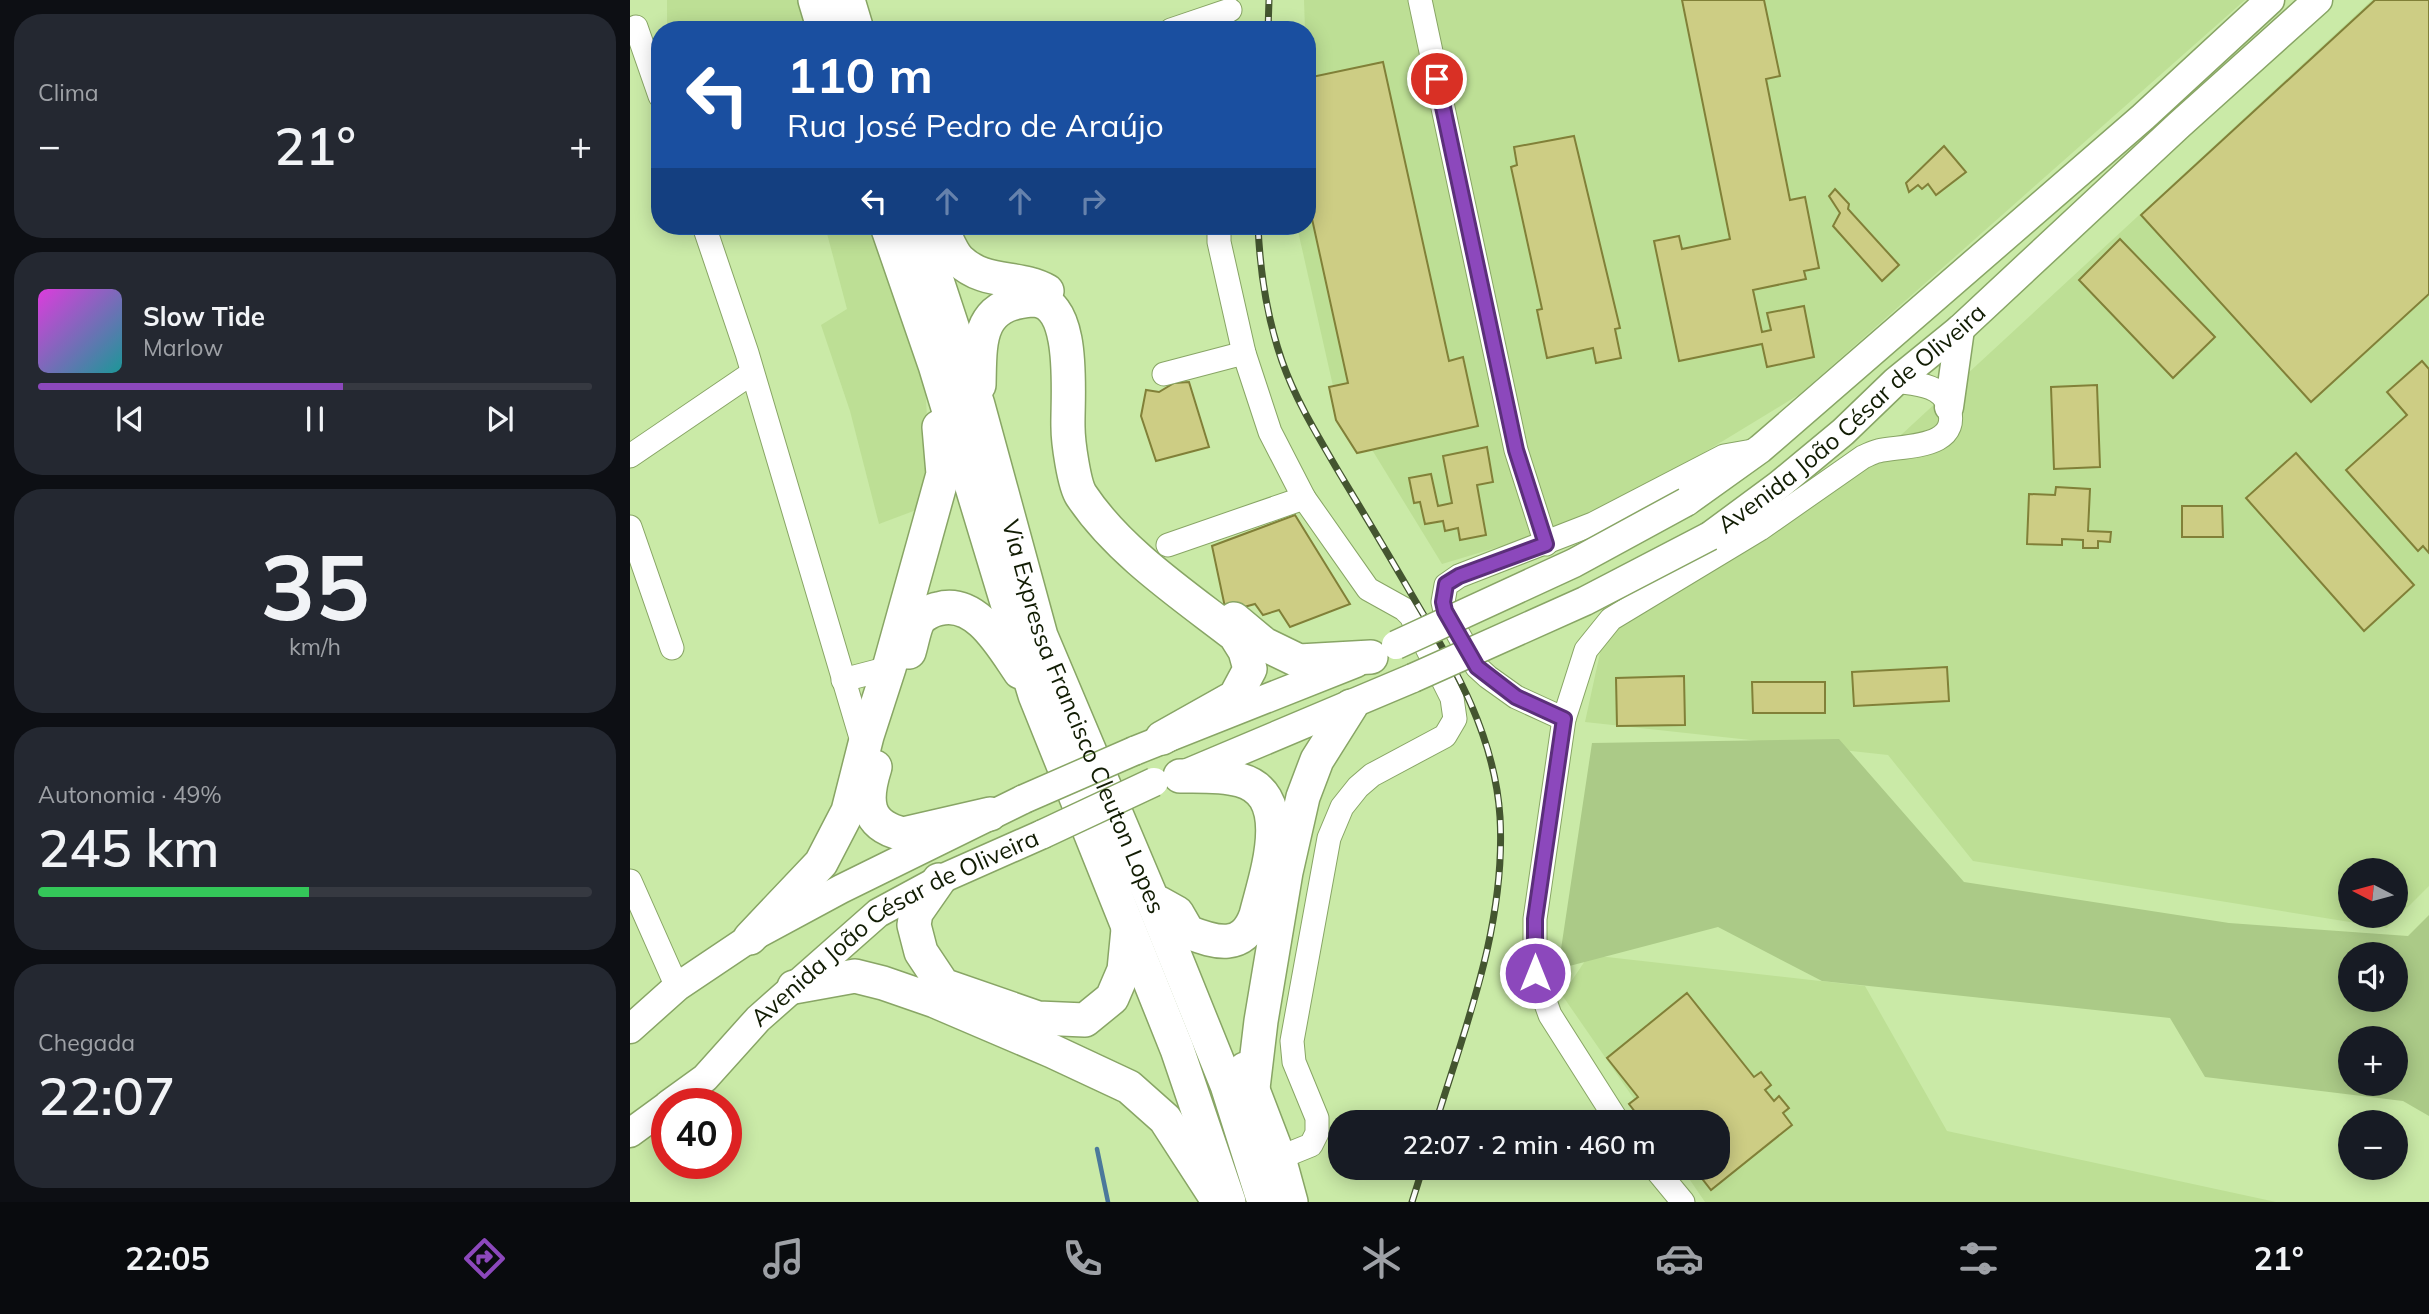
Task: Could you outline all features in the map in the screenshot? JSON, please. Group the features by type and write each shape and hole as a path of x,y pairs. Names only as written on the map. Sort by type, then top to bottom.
{"highway":[{"path":"815,0 821,21"},
{"path":"848,0 854,21"},
{"name":"Via Expressa Francisco Cleuton Lopes","path":"890,235 935,365 1035,695 1177,1049 1229,1202"},
{"name":"Via Expressa Francisco Cleuton Lopes","path":"922,235 978,405 1041,636 1227,1085 1264,1202"},
{"path":"945,235 957,258 974,273 1035,285 1063,300 1075,320 1079,352 1079,430 1090,480 1115,518 1264,644 1282,655 1298,662 1384,651"},
{"path":"978,405 981,333 991,315 1009,303 1036,300 1049,307 1061,319 1068,352 1068,431 1079,492 1105,528 1234,635 1245,651 1250,669 1235,697 1148,744"},
{"path":"750,938 821,863 848,811 943,474 935,365"},
{"path":"990,814 903,834 877,822 868,804 870,782 919,620 932,610 945,606 971,613 997,638 1035,695"},
{"path":"1253,1088 1261,1021 1286,872 1303,797 1317,760 1351,706"},
{"path":"1167,779 1221,777 1243,781 1259,792 1273,815 1274,835 1252,925 1238,939 1224,942 1211,941 1188,932"},
{"path":"939,880 916,913 914,925 921,952 943,985 1038,1018 1085,1020 1112,998 1124,970 1128,927"},
{"path":"1152,899 1177,913 1188,932 1253,1088 1279,1158 1291,1202"},
{"path":"794,987 855,975 883,983 935,1001 1129,1087 1165,1119 1219,1202"}],"main road":[{"name":"Avenida João César de Oliveira","path":"630,1029 677,987 750,938 990,814 1148,744 1384,651 1574,563 1686,502 1760,449 2143,117 2270,0"},
{"name":"Avenida João César de Oliveira","path":"691,1088 705,1078 758,1019 878,913 939,880 1167,779 1351,706 1586,601 1710,536 1779,485 1843,432 1896,381 1960,330 2179,125 2318,0"},
{"path":"1949,407 1960,330"},
{"name":"Avenida João César de Oliveira","path":"630,1133 651,1118"}],"street":[{"path":"1420,0 1516,450 1546,544"},
{"path":"1202,21 1230,13"},
{"path":"630,30 636,27 651,70"},
{"path":"707,235 752,373 864,749"},
{"path":"1219,235 1244,353 1270,432 1304,498 1368,589 1404,609 1411,616 1452,698 1455,719 1445,736 1372,775 1358,787 1342,807 1329,838 1292,1041 1294,1062 1317,1118 1317,1133 1311,1145 1279,1158"},
{"path":"1164,374 1244,353"},
{"path":"630,456 752,373"},
{"path":"1610,1110 1550,1015 1535,973 1535,919 1564,719 1586,650 1611,619 1760,529 1863,457 1875,452 1934,442 1947,431 1949,407 1943,395 1934,389 1896,381"},
{"path":"1564,719 1516,697 1483,672 1471,657 1443,602 1446,584 1459,576 1594,524 1724,456 1760,449"},
{"path":"1168,545 1304,498"},
{"path":"630,527 672,648"},
{"path":"843,680 889,668"},
{"path":"630,881 677,987"},
{"path":"1665,1180 1683,1202"}],"shaded area":[{"path":"667,0 807,0 813,21 667,21"},
{"path":"1304,0 2245,0 1800,394 1598,517 1442,564 1333,386 1299,235 1316,235 1316,21 1305,21"},
{"path":"2372,0 2429,0 2429,886 2408,907 2408,858 2338,858 2338,920 1973,861 1888,755 1585,722 1605,630 1875,459"},
{"path":"827,235 882,235 924,363 930,473 919,509 879,524 850,411 821,325 847,309"},
{"path":"1839,739 1964,882 2229,923 2408,936 2429,915 2429,1116 2403,1101 2362,1096 2408,1096 2408,1026 2338,1026 2338,1093 2205,1077 2170,1018 1822,981 1718,927 1558,969 1592,743"},
{"path":"1589,955 1865,986 1947,1131 2276,1202 1705,1202 1690,1180 1730,1180 1730,1110 1642,1110 1562,995"}],"building":[{"path":"1682,0 1764,0 1780,76 1766,79 1790,200 1805,197 1819,268 1804,271 1806,279 1753,290 1762,332 1771,330 1767,313 1804,306 1814,357 1767,367 1762,344 1679,361 1654,241 1679,236 1682,249 1730,239"},
{"path":"2375,0 2429,0 2429,294 2311,402 2141,215"},
{"path":"1383,62 1449,361 1463,357 1478,426 1357,453 1336,420 1329,387 1348,383 1316,235 1316,76"},
{"path":"1574,136 1620,328 1615,329 1621,358 1596,363 1593,348 1547,358 1537,310 1542,309 1511,167 1517,165 1514,147"},
{"path":"1944,146 1966,172 1936,195 1928,184 1922,189 1918,185 1909,192 1906,183"},
{"path":"1835,189 1849,204 1848,209 1899,265 1882,281 1833,226 1840,213 1829,196"},
{"path":"2120,239 2215,337 2173,378 2079,280"},
{"path":"2422,361 2429,369 2429,553 2423,546 2418,551 2346,470 2407,415 2387,392"},
{"path":"1189,382 1209,447 1156,461 1141,416 1146,390 1159,392 1174,383"},
{"path":"2097,385 2100,467 2054,469 2051,387"},
{"path":"1487,447 1493,482 1477,485 1486,535 1460,540 1458,528 1445,531 1443,521 1425,524 1420,502 1414,503 1409,478 1431,474 1438,506 1452,503 1443,456"},
{"path":"2296,453 2414,585 2364,631 2246,498"},
{"path":"2056,487 2090,489 2088,531 2111,532 2110,542 2098,541 2098,548 2083,548 2083,540 2062,539 2062,545 2027,544 2029,494 2055,495"},
{"path":"2182,506 2222,506 2223,537 2182,537"},
{"path":"1295,515 1350,604 1290,627 1279,610 1263,615 1255,604 1226,612 1212,546"},
{"path":"1947,667 1949,701 1854,706 1852,672"},
{"path":"1684,676 1685,725 1617,726 1616,678"},
{"path":"1752,682 1825,682 1825,713 1753,713"},
{"path":"1687,993 1754,1077 1761,1072 1771,1085 1765,1090 1774,1101 1779,1096 1789,1108 1783,1113 1792,1125 1730,1175 1730,1110 1634,1110 1629,1104 1638,1097 1607,1058"},
{"path":"1703,1180 1723,1180 1711,1190"}],"waterway":[{"path":"1097,1149 1108,1202"}],"railway":[{"path":"1268,21 1269,0"},
{"path":"1259,235 1268,311 1288,376 1316,433 1459,678 1482,731 1497,788 1500,856 1491,934 1440,1110"},
{"path":"1412,1202 1419,1180"}],"route":[{"path":"1437,79 1516,450 1546,544 1459,576 1446,584 1443,593 1445,611 1477,667 1516,697 1564,719 1535,919 1535,973"}]}
